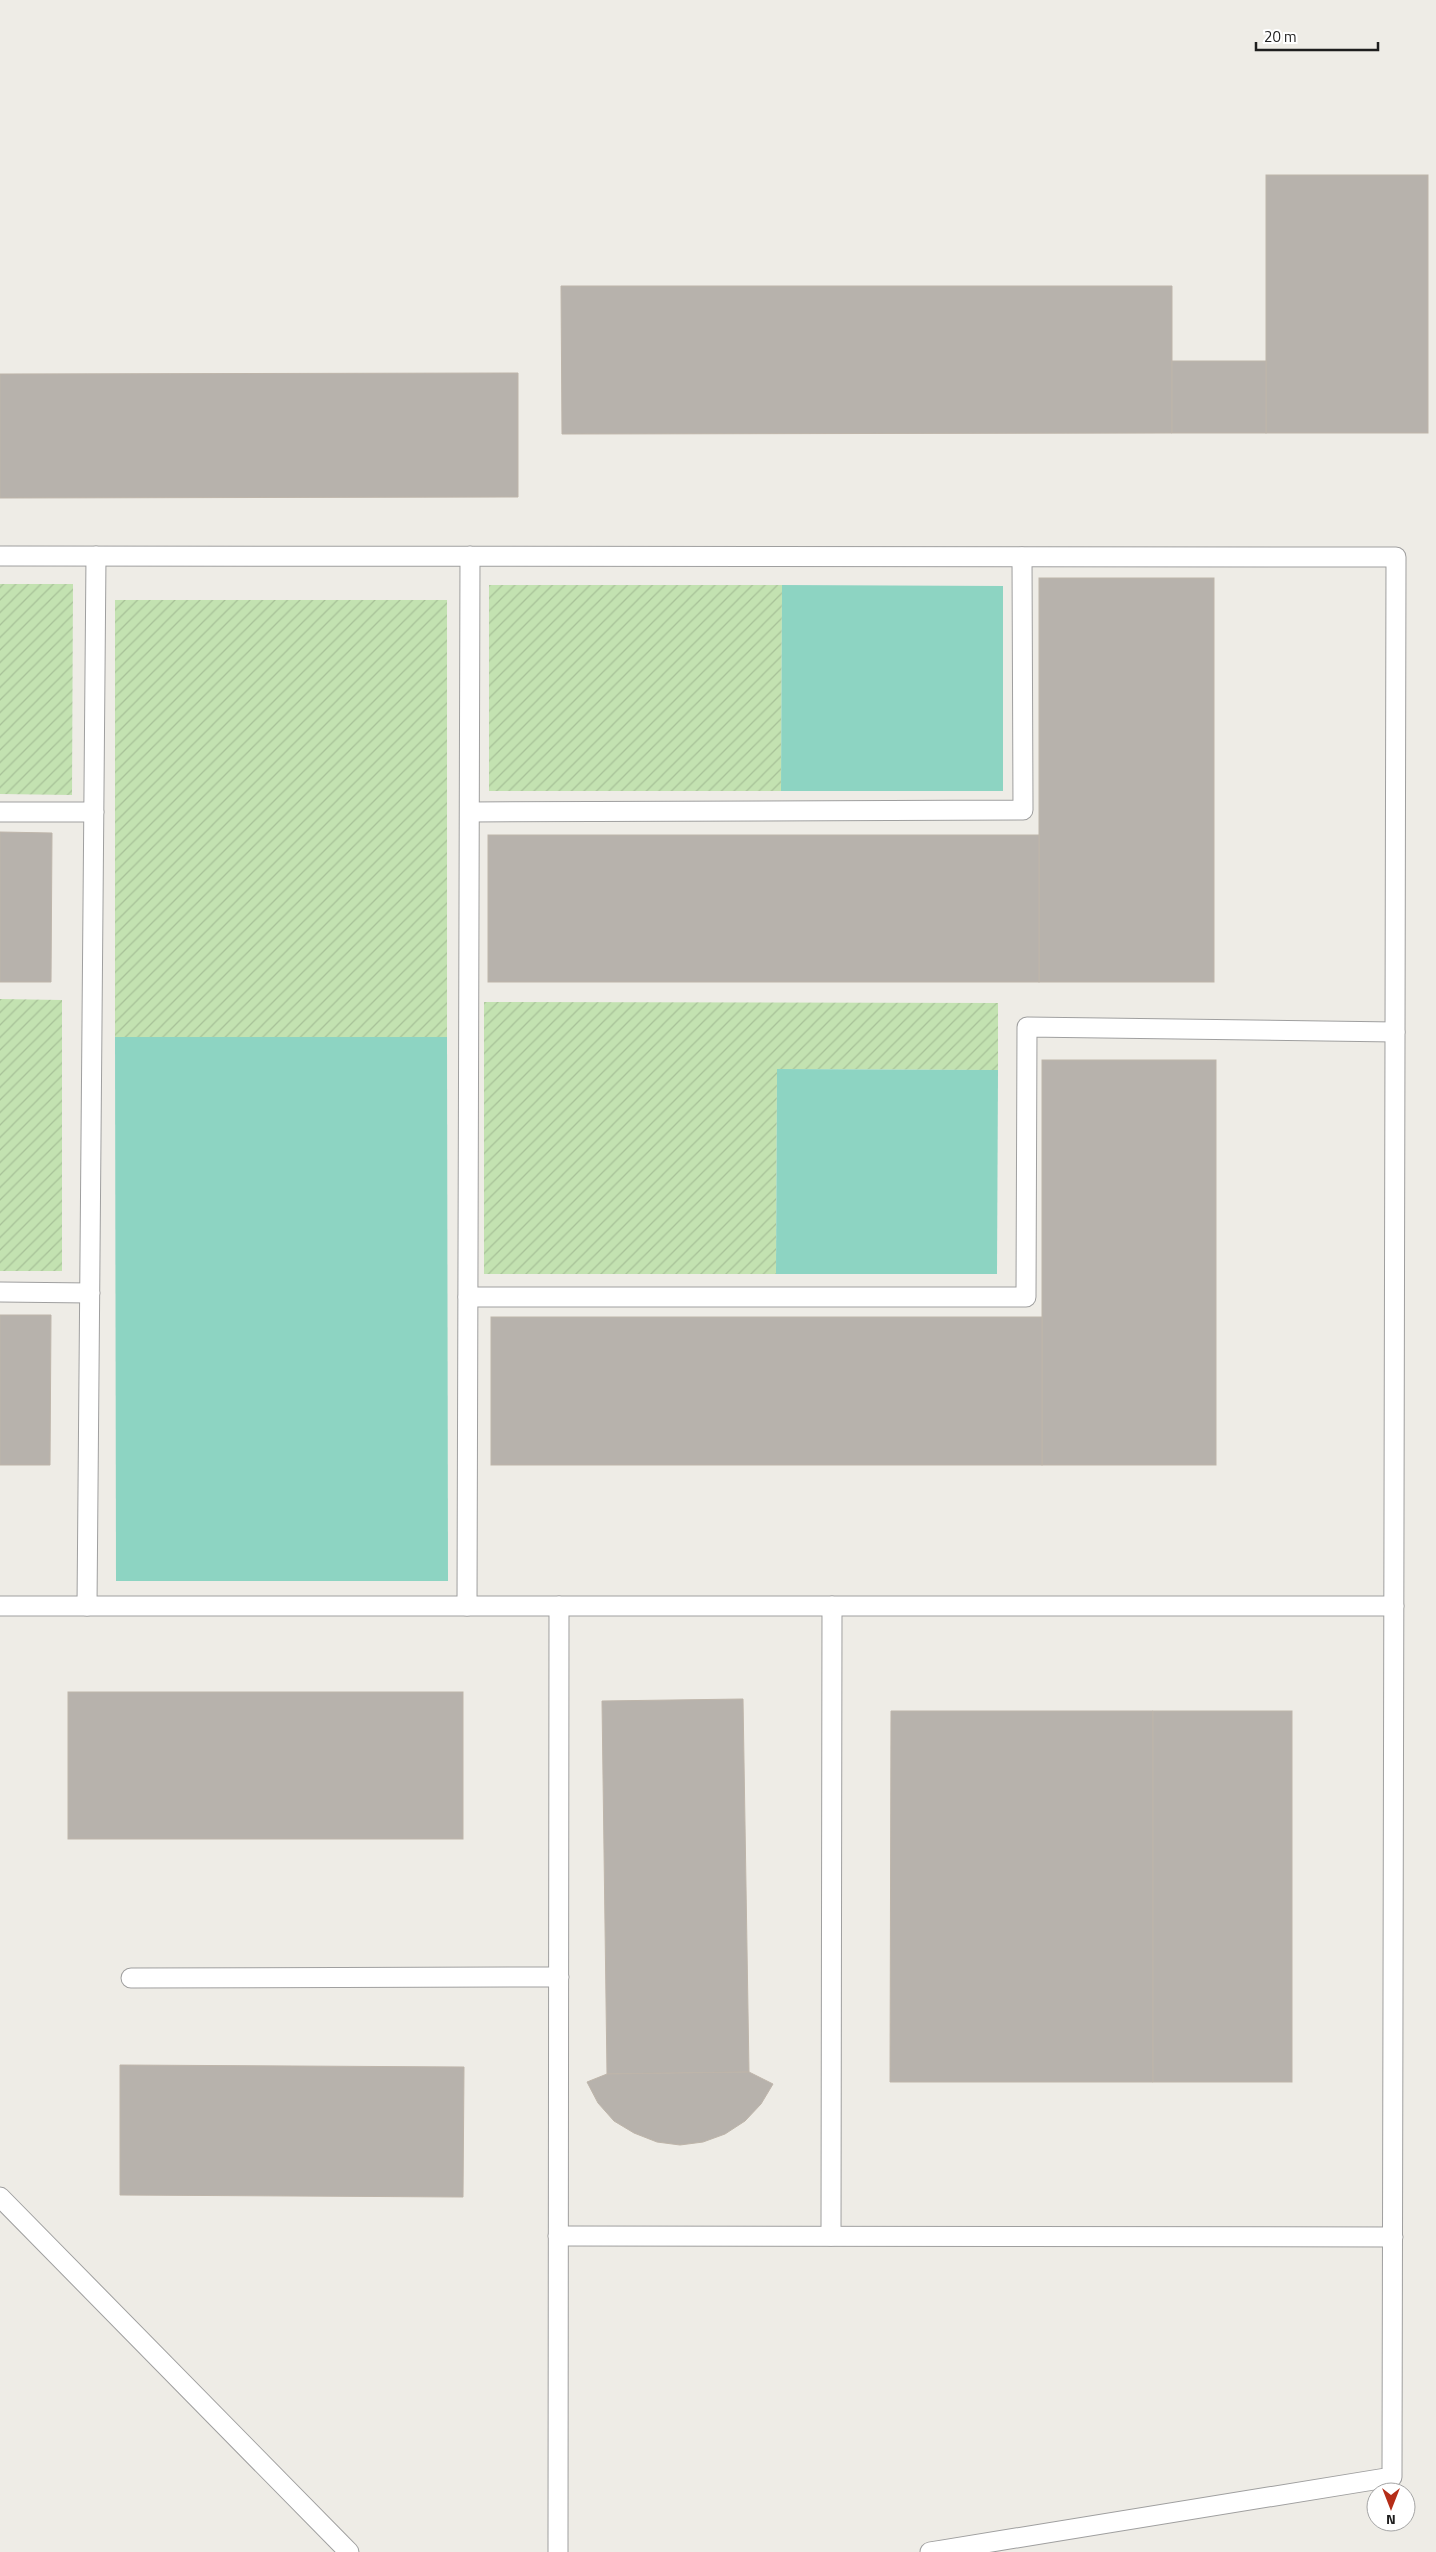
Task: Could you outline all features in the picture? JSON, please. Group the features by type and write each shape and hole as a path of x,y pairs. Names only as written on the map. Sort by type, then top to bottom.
{"lane":[{"path":"0,556 1396,557 1392,2476 930,2552"},
{"path":"87,1606 96,556"},
{"path":"467,1606 470,556"},
{"path":"470,812 1024,810 1022,557"},
{"path":"0,812 94,812"},
{"path":"468,1297 1026,1297 1027,1027 1395,1032"},
{"path":"0,1292 90,1293"},
{"path":"0,1606 1394,1606"},
{"path":"558,2552 559,1606"},
{"path":"832,1606 832,2236"},
{"path":"131,1978 558,1977"},
{"path":"0,2197 349,2552"},
{"path":"558,2236 1393,2237"}],"green space":[{"path":"0,584 73,584 72,795 0,794"},
{"path":"489,585 782,585 781,791 489,791"},
{"path":"782,585 1003,586 1003,791 781,791"},
{"path":"115,600 447,600 447,1037 115,1037"},
{"path":"0,999 62,1000 62,1271 0,1271"},
{"path":"484,1002 998,1003 998,1070 777,1069 776,1274 484,1274"},
{"path":"115,1037 447,1037 448,1581 116,1581"},
{"path":"777,1069 998,1070 997,1274 776,1274"}],"building":[{"path":"1266,175 1428,175 1428,433 1266,433"},
{"path":"561,286 1172,286 1172,433 562,434"},
{"path":"1172,361 1266,361 1266,433 1172,433"},
{"path":"518,373 518,497 0,498 0,374"},
{"path":"1039,578 1214,578 1214,982 1039,982"},
{"path":"0,832 52,833 51,982 0,982"},
{"path":"488,835 1039,835 1039,982 488,982"},
{"path":"1042,1060 1216,1060 1216,1465 1042,1465"},
{"path":"0,1315 51,1315 50,1465 0,1465"},
{"path":"491,1317 1042,1317 1042,1465 491,1465"},
{"path":"68,1692 463,1692 463,1839 68,1839"},
{"path":"743,1699 749,2072 607,2074 602,1701"},
{"path":"891,1711 1153,1711 1153,2082 890,2082"},
{"path":"1153,1711 1292,1711 1292,2082 1153,2082"},
{"path":"120,2065 464,2067 463,2197 120,2195"},
{"path":"749,2072 773,2084 761,2104 745,2121 725,2134 703,2142 680,2145 657,2142 634,2133 614,2121 598,2103 587,2082 607,2074"}]}
